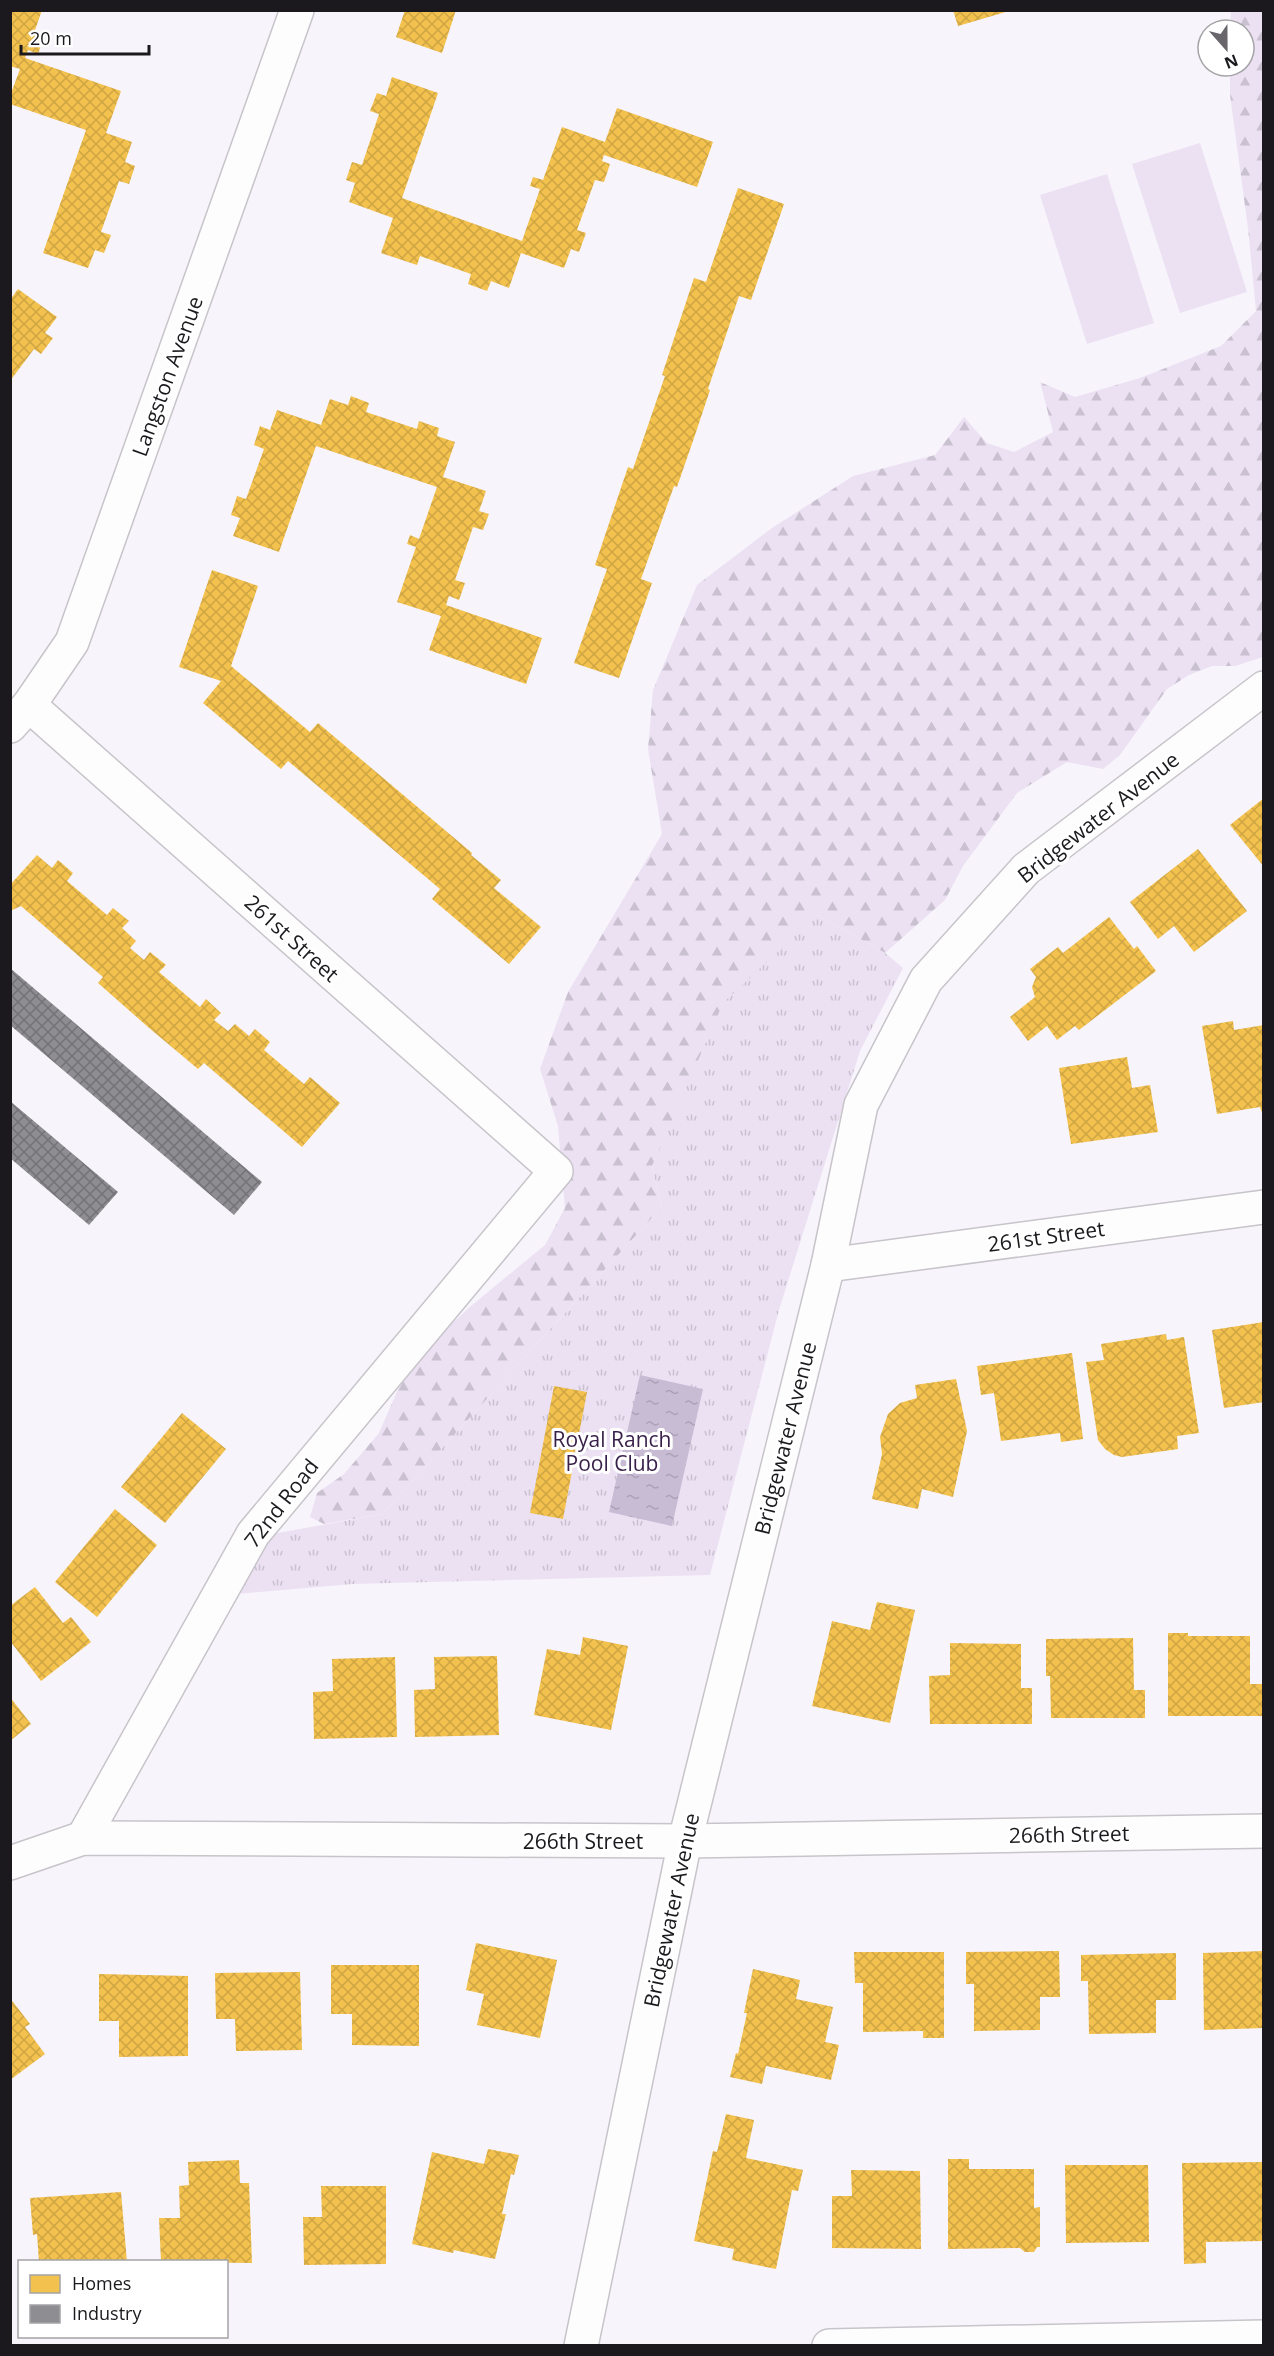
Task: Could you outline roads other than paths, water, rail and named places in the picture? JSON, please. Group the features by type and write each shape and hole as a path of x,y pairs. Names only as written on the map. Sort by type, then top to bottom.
{"street":[{"name":"Langston Avenue","path":"20,716 72,642 297,10"},
{"name":"Bridgewater Avenue","path":"581,2346 685,1841 828,1265 861,1105 926,980 1026,869 1263,688"},
{"name":"261st Street","path":"20,716 556,1171"},
{"name":"72nd Road","path":"83,1838 253,1534 556,1171"},
{"name":"261st Street","path":"828,1265 1263,1207"},
{"name":"266th Street","path":"83,1838 685,1841 1263,1831"},
{"path":"10,1863 83,1838"},
{"path":"829,2346 1263,2337"}],"water":[{"path":"640,1375 703,1389 672,1526 609,1512"}],"park label":[{"name":"Royal Ranch Pool Club","path":"612,1451"}]}
